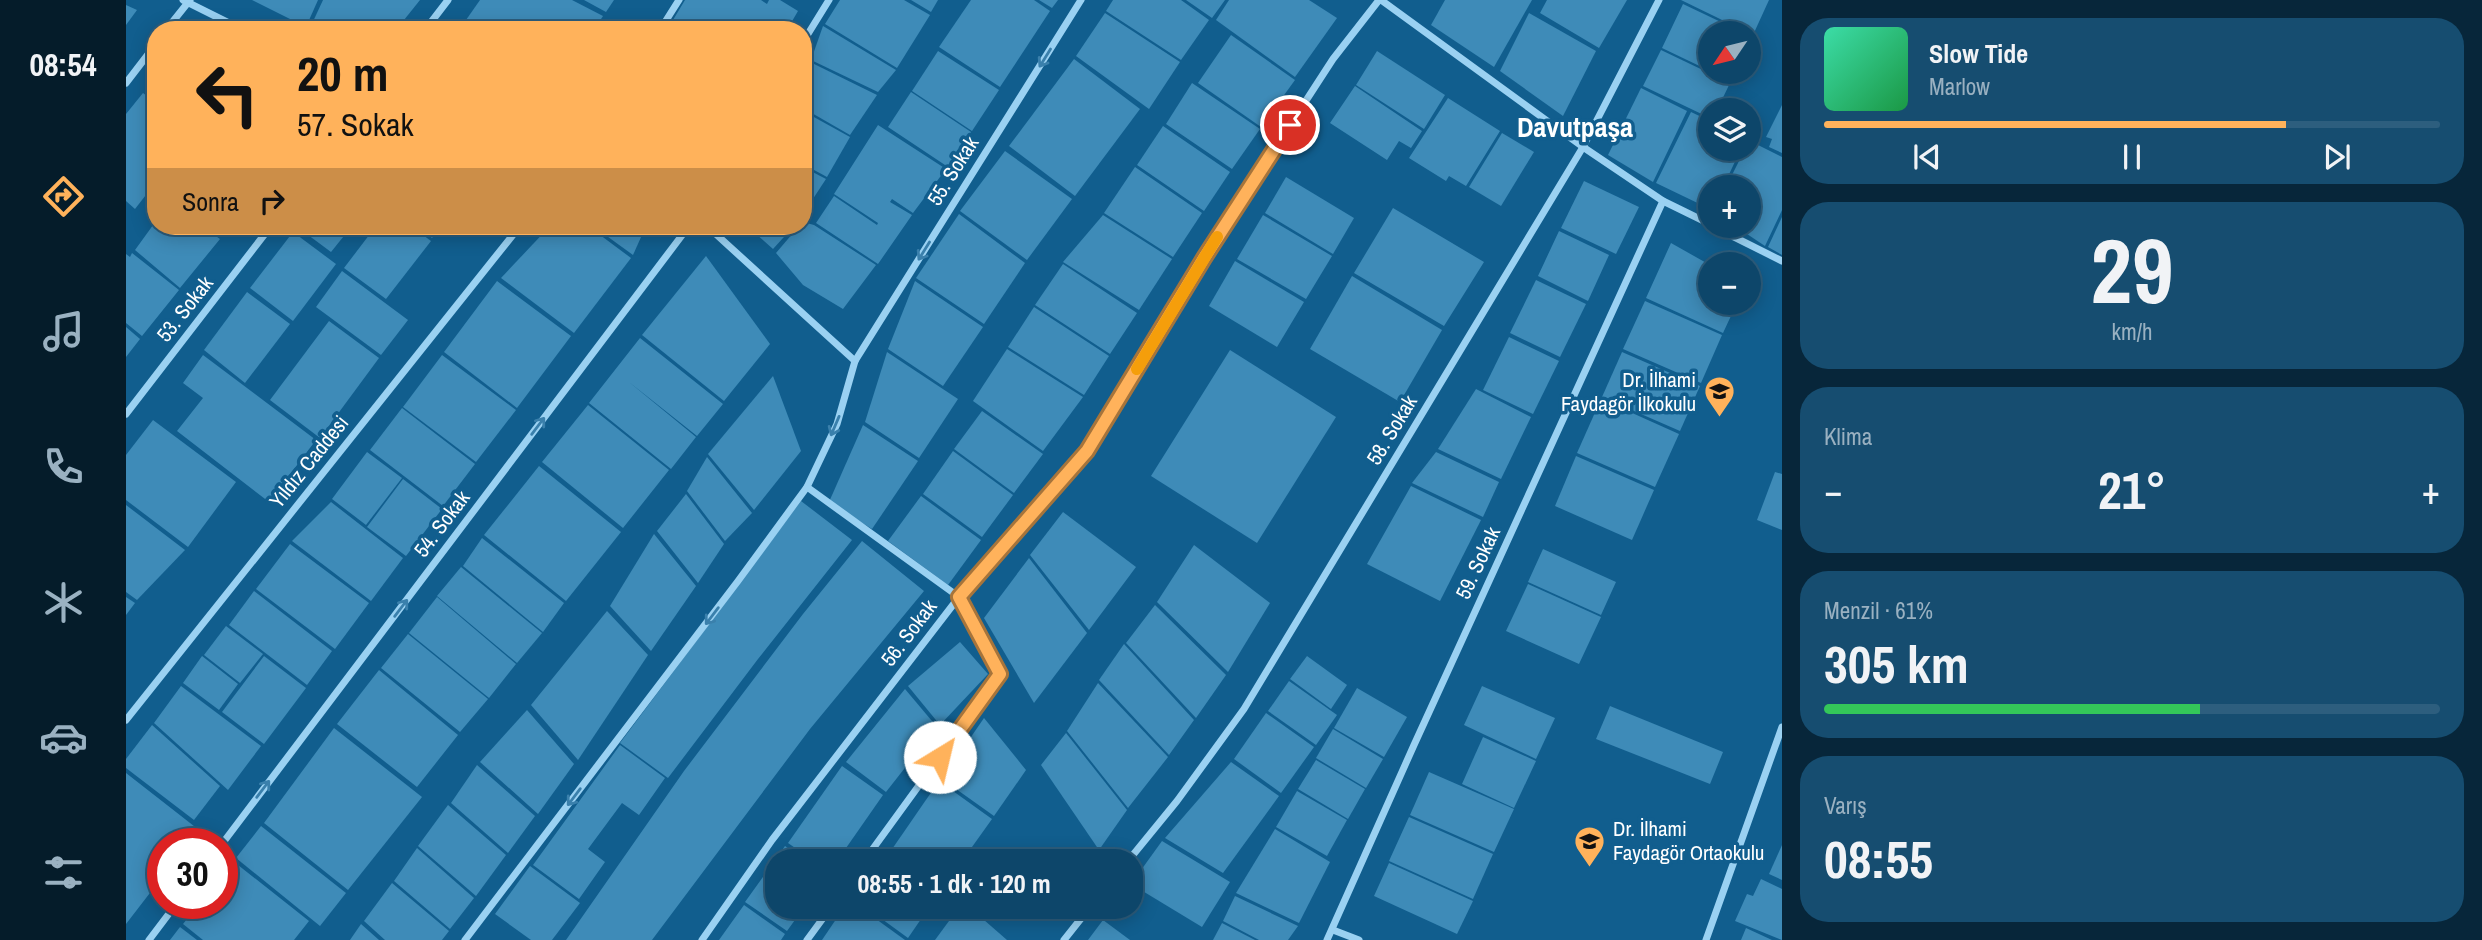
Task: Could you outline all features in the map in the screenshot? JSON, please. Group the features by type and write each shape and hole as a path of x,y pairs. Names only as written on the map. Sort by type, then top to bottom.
{"street":[{"path":"432,21 448,0"},
{"path":"666,21 679,0"},
{"path":"812,27 829,0"},
{"name":"55. Sokak","path":"465,940 807,487 837,424 855,361 1081,0"},
{"path":"1380,0 1663,201 1698,218"},
{"name":"56. Sokak","path":"702,940 772,840 959,597 1087,451 1212,246 1333,59 1380,0"},
{"name":"58. Sokak","path":"1138,849 1244,709 1583,146 1659,0"},
{"path":"172,21 186,1 225,21"},
{"path":"126,83 147,56"},
{"name":"59. Sokak","path":"1327,940 1663,201"},
{"name":"53. Sokak","path":"126,414 264,235"},
{"name":"Yıldız Caddesi","path":"126,720 513,235"},
{"name":"54. Sokak","path":"234,828 682,235"},
{"path":"717,235 855,361"},
{"path":"1737,238 1782,261"},
{"path":"807,487 959,597 1000,674 873,849"},
{"path":"1706,940 1782,727"},
{"path":"149,940 165,919"},
{"path":"807,940 822,919"},
{"path":"1064,940 1081,919"},
{"path":"1333,930 1359,940"}],"building":[{"path":"252,0 318,0 309,21 294,21"},
{"path":"323,0 420,0 403,21 313,21"},
{"path":"480,0 572,0 603,16 600,21 465,21"},
{"path":"584,0 614,0 606,12"},
{"path":"685,0 761,0 767,4 769,0 780,0 798,11 792,21 672,21"},
{"path":"840,0 904,0 930,15 897,68 825,24"},
{"path":"911,0 938,0 931,12"},
{"path":"971,0 1034,0 1050,11 1000,87 939,47"},
{"path":"1039,0 1058,0 1052,8"},
{"path":"1113,0 1181,0 1209,20 1181,60 1106,11"},
{"path":"1186,0 1225,0 1212,18"},
{"path":"1229,0 1309,0 1337,18 1295,77 1216,20"},
{"path":"1445,0 1532,0 1494,67 1431,25"},
{"path":"1547,0 1627,0 1599,48 1540,13"},
{"path":"1681,0 1769,0 1759,21 1724,21"},
{"path":"1683,4 1719,21 1698,21 1698,65 1662,48"},
{"path":"126,5 137,10 126,25"},
{"path":"1105,13 1180,62 1149,109 1076,56"},
{"path":"1529,13 1596,51 1563,116 1500,71"},
{"path":"823,26 896,70 878,92 812,60"},
{"path":"1231,35 1295,80 1261,127 1198,83"},
{"path":"1661,50 1698,68 1698,84 1730,84 1723,98 1698,98 1698,112 1643,86"},
{"path":"938,51 999,90 972,131 912,91"},
{"path":"1377,51 1445,95 1424,129 1356,85"},
{"path":"1074,59 1140,109 1075,196 1009,146"},
{"path":"812,63 877,95 850,135 812,113"},
{"path":"1192,83 1260,129 1232,169 1166,124"},
{"path":"1355,86 1422,131 1411,148 1399,141 1387,160 1330,123"},
{"path":"1641,88 1687,111 1653,182 1608,155"},
{"path":"911,92 971,132 948,167 888,127"},
{"path":"143,93 147,96 147,194 135,209 126,201 126,114"},
{"path":"1448,98 1500,131 1466,186 1449,176 1446,181 1409,158"},
{"path":"1782,105 1782,153 1769,147 1772,139 1766,137"},
{"path":"1691,112 1698,115 1698,161 1735,161 1729,175 1698,175 1698,203 1656,183"},
{"path":"812,116 850,137 827,177 812,169"},
{"path":"878,125 946,169 913,213 892,199 890,202 912,215 878,264 816,223 834,196 877,225 878,223 834,194"},
{"path":"1163,126 1230,172 1204,211 1137,165"},
{"path":"1502,133 1534,152 1501,206 1469,187"},
{"path":"1761,146 1782,157 1782,210 1765,246 1753,238 1761,238 1761,175 1732,175 1739,161 1761,161"},
{"path":"1005,151 1072,199 1027,260 960,211"},
{"path":"1135,167 1202,213 1173,257 1104,213"},
{"path":"812,172 826,179 812,200"},
{"path":"1286,177 1354,218 1333,254 1265,213"},
{"path":"1584,181 1639,207 1616,254 1561,228"},
{"path":"1393,208 1484,262 1444,326 1354,273"},
{"path":"959,214 1025,263 984,324 916,278"},
{"path":"1103,215 1172,259 1139,310 1063,262"},
{"path":"1263,215 1332,256 1306,299 1237,259"},
{"path":"1782,217 1782,255 1768,247"},
{"path":"812,224 876,265 843,309 803,285 776,253 791,235 812,235"},
{"path":"1559,231 1609,255 1588,301 1538,276"},
{"path":"147,233 214,235 220,239 180,288 135,250"},
{"path":"291,235 297,235 336,264 293,321 250,288"},
{"path":"308,235 345,235 331,252"},
{"path":"369,235 423,235 431,241 386,299 344,268"},
{"path":"542,235 600,235 631,258 574,333 501,278"},
{"path":"605,235 642,235 633,255"},
{"path":"757,235 786,235 773,249"},
{"path":"1671,243 1698,258 1698,315 1731,315 1723,333 1646,298"},
{"path":"132,253 179,290 142,336 126,323 126,254 130,257"},
{"path":"706,256 770,344 724,401 642,335"},
{"path":"1235,261 1304,302 1277,347 1209,306"},
{"path":"1063,264 1137,313 1110,354 1035,305"},
{"path":"342,271 408,320 381,355 316,307"},
{"path":"1352,276 1442,330 1400,402 1310,349"},
{"path":"1536,280 1586,304 1560,357 1510,333"},
{"path":"497,281 571,336 517,408 444,352"},
{"path":"915,281 983,327 943,386 888,349"},
{"path":"247,292 290,324 245,383 204,350"},
{"path":"1645,301 1722,335 1701,383 1623,349"},
{"path":"1034,307 1109,356 1084,395 1008,347"},
{"path":"329,321 379,358 320,438 270,400"},
{"path":"126,327 140,339 126,357"},
{"path":"1509,337 1559,361 1533,414 1483,390"},
{"path":"640,338 723,404 697,436 629,382 696,437 671,469 589,403"},
{"path":"1007,349 1083,397 1043,451 973,401"},
{"path":"1230,350 1336,417 1257,543 1151,476"},
{"path":"887,352 958,399 919,458 865,422"},
{"path":"1622,352 1700,386 1680,431 1602,397"},
{"path":"203,355 316,440 269,502 177,431 203,398 183,383"},
{"path":"442,355 516,410 476,462 403,407"},
{"path":"773,376 801,451 754,510 708,454"},
{"path":"1476,389 1531,417 1501,479 1438,449"},
{"path":"1601,399 1679,434 1655,487 1577,453"},
{"path":"588,405 669,470 623,528 542,462"},
{"path":"402,408 475,464 443,506 370,450"},
{"path":"982,411 1043,454 1014,493 954,449"},
{"path":"153,420 236,482 188,547 126,500 126,455"},
{"path":"863,425 918,461 872,529 829,502"},
{"path":"953,451 1013,495 982,537 923,494"},
{"path":"367,452 402,478 366,525 332,499"},
{"path":"1436,452 1499,482 1483,517 1412,483"},
{"path":"1576,456 1654,490 1632,540 1555,506"},
{"path":"707,457 752,513 725,541 687,491"},
{"path":"539,466 621,532 566,601 484,535"},
{"path":"1775,472 1782,474 1782,530 1757,520"},
{"path":"403,479 442,509 406,556 367,527"},
{"path":"1411,486 1481,520 1440,601 1367,564"},
{"path":"686,494 724,544 698,583 657,531"},
{"path":"921,496 981,540 948,585 888,541"},
{"path":"801,501 852,540 668,778 620,743"},
{"path":"331,502 403,558 371,601 292,541"},
{"path":"126,505 185,550 137,600 126,592"},
{"path":"1063,512 1136,567 1089,630 1030,555"},
{"path":"654,534 696,586 651,651 610,606"},
{"path":"482,538 564,603 543,632 463,566"},
{"path":"862,541 924,591 810,729 652,940 566,940 684,771"},
{"path":"290,544 369,603 335,649 256,589"},
{"path":"1194,545 1270,603 1228,672 1157,602"},
{"path":"1543,549 1616,582 1601,615 1528,582"},
{"path":"1029,558 1087,633 1034,703 984,618"},
{"path":"461,567 542,633 517,663 437,596"},
{"path":"1528,584 1601,617 1579,664 1506,631"},
{"path":"254,591 332,651 307,685 229,625"},
{"path":"126,597 135,603 126,615"},
{"path":"437,597 516,664 489,698 409,633"},
{"path":"1155,605 1226,675 1196,718 1126,643"},
{"path":"607,611 648,655 578,760 531,705"},
{"path":"226,626 263,654 240,683 204,655"},
{"path":"408,634 488,699 460,732 381,668"},
{"path":"960,642 988,674 940,725 908,686"},
{"path":"1124,644 1194,720 1169,755 1099,680"},
{"path":"202,656 238,684 219,710 183,683"},
{"path":"264,656 306,688 264,744 222,712"},
{"path":"1307,656 1347,685 1331,709 1290,679"},
{"path":"379,670 458,735 417,787 337,724"},
{"path":"1289,681 1337,715 1316,745 1268,711"},
{"path":"1098,683 1168,757 1128,808 1067,731"},
{"path":"181,686 261,746 228,790 154,723"},
{"path":"1482,686 1555,718 1536,759 1464,725"},
{"path":"1357,688 1407,717 1384,757 1334,728"},
{"path":"905,689 937,727 886,792 846,762"},
{"path":"1610,706 1723,752 1710,784 1596,739"},
{"path":"527,710 574,764 538,814 480,762"},
{"path":"1266,713 1314,747 1281,793 1234,759"},
{"path":"984,718 1026,770 994,816 942,779"},
{"path":"152,725 220,786 194,820 126,768 126,759"},
{"path":"334,728 422,797 348,890 264,823"},
{"path":"1333,729 1383,759 1366,788 1316,758"},
{"path":"1066,733 1127,810 1100,849 1098,849 1041,765"},
{"path":"1483,737 1536,761 1514,808 1462,784"},
{"path":"620,745 665,778 639,815 622,803 588,849 605,862 579,899 533,865"},
{"path":"1316,760 1365,789 1348,819 1298,789"},
{"path":"1231,762 1279,796 1223,873 1165,838"},
{"path":"477,765 535,816 508,853 451,803"},
{"path":"842,766 883,795 845,849 797,849 788,843"},
{"path":"1429,772 1514,809 1494,852 1410,815"},
{"path":"126,773 196,828 147,828 147,897 126,924"},
{"path":"939,781 992,819 971,849 892,849"},
{"path":"1297,791 1347,820 1327,856 1276,827"},
{"path":"448,805 506,855 476,896 418,846"},
{"path":"1409,817 1493,854 1473,899 1389,861"},
{"path":"261,826 346,893 320,926 238,860 238,855"},
{"path":"1275,829 1330,862 1299,923 1236,893"},
{"path":"1162,841 1230,882 1202,927 1143,891 1143,867"},
{"path":"1782,845 1782,880 1769,874"},
{"path":"417,848 474,898 450,929 394,881"},
{"path":"1389,863 1473,901 1457,934 1374,896"},
{"path":"238,865 309,921 294,940 203,940 183,924 187,919 238,919"},
{"path":"530,866 580,903 552,940 531,940 495,914"},
{"path":"765,874 765,916 745,902"},
{"path":"1761,879 1782,889 1782,940 1735,921 1747,894 1753,896"},
{"path":"392,883 449,931 442,940 385,940 364,921"},
{"path":"1235,896 1298,926 1288,940 1259,940 1223,921"},
{"path":"744,905 785,934 781,940 719,940"},
{"path":"770,919 796,919 787,931"},
{"path":"836,919 876,919 905,940 822,940"},
{"path":"882,919 921,919 908,938"},
{"path":"950,919 983,919 1007,940 935,940"},
{"path":"1103,920 1130,940 1088,940"},
{"path":"1222,923 1255,940 1213,940"},
{"path":"361,924 379,940 350,940"},
{"path":"180,927 197,940 170,940"},
{"path":"1746,928 1772,940 1741,940"}],"slow traffic":[{"path":"1137,369 1217,237"}],"place":[{"name":"Dr. İlhami Faydagör İlkokulu","path":"1719,419"},
{"name":"Dr. İlhami Faydagör Ortaokulu","path":"1590,868"}],"district":[{"name":"Davutpaşa","path":"1575,127"}],"route":[{"path":"940,757 1000,674 959,597 1087,451 1204,258 1290,125"}]}
